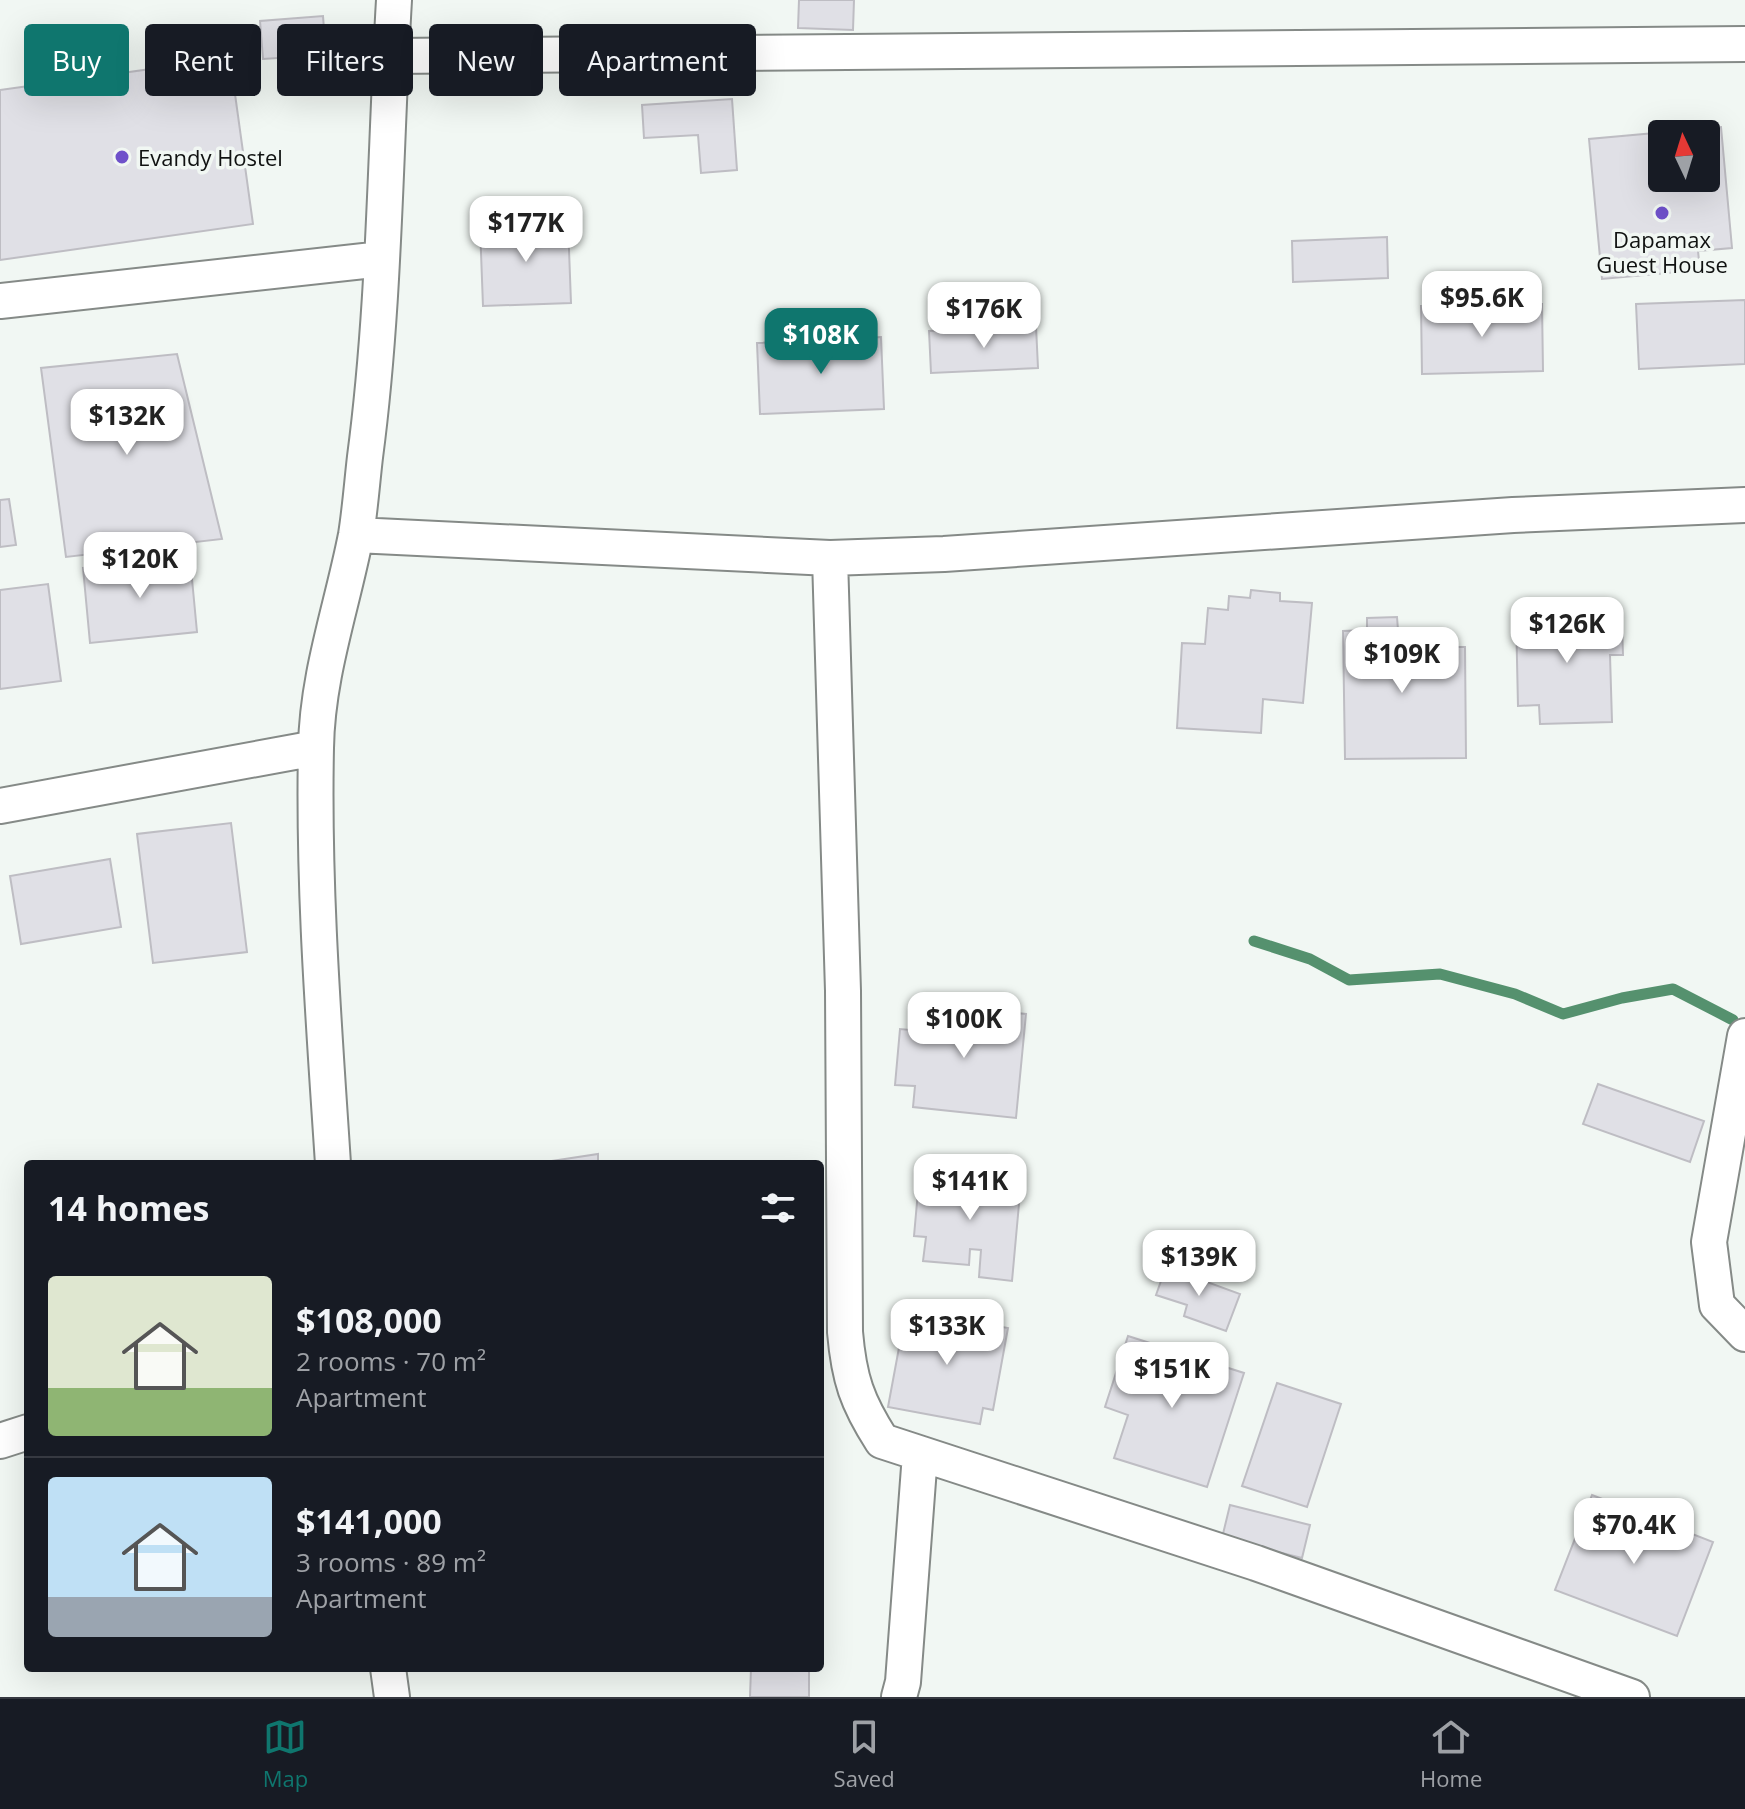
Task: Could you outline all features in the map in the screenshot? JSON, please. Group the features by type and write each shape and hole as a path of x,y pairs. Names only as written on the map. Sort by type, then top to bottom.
{"street":[{"path":"392,24 394,0"},
{"path":"413,56 1745,44"},
{"path":"333,1160 321,982 316,748 319,705 332,629 356,535 369,426 382,259 388,96"},
{"path":"0,301 382,259"},
{"path":"356,535 830,558 944,554 1513,515 1745,505"},
{"path":"830,558 843,991 848,1369 859,1405 882,1441 1256,1563 1632,1697"},
{"path":"0,806 316,748"},
{"path":"1745,1036 1709,1242 1717,1305 1745,1334"},
{"path":"0,1440 24,1433"},
{"path":"899,1697 903,1682 920,1454"},
{"path":"389,1672 392,1697"}],"building":[{"path":"799,0 854,0 853,30 798,28"},
{"path":"323,16 324,24 277,24 277,58 263,59 260,21"},
{"name":"Evandy Hostel","path":"145,70 145,96 235,96 253,224 0,260 0,90 24,87 24,96 129,96 129,72"},
{"path":"732,99 737,170 701,173 698,135 644,138 642,105"},
{"name":"Dapamax Guest House","path":"1721,127 1732,248 1698,251 1700,270 1602,279 1589,139 1648,134 1648,192 1720,192"},
{"path":"568,223 571,303 483,306 480,226"},
{"path":"1387,237 1388,278 1293,282 1292,241"},
{"path":"1745,300 1745,364 1639,369 1636,304"},
{"path":"1542,304 1543,371 1422,374 1421,306"},
{"path":"1036,326 1038,368 931,373 929,331"},
{"path":"881,337 884,409 760,414 757,343"},
{"path":"177,354 222,539 66,557 41,368"},
{"path":"9,499 16,545 0,547 0,500"},
{"path":"190,558 197,632 90,643 83,568"},
{"path":"48,584 61,681 0,689 0,590"},
{"path":"1251,590 1280,593 1280,601 1312,603 1303,703 1263,699 1261,733 1177,728 1182,643 1205,644 1208,608 1228,610 1229,596 1250,598"},
{"path":"1609,612 1609,624 1622,624 1623,655 1610,655 1612,722 1540,724 1539,705 1518,706 1516,614"},
{"path":"1397,617 1398,630 1423,629 1423,647 1465,647 1466,758 1345,759 1343,631 1367,630 1367,618"},
{"path":"231,823 247,952 153,963 137,834"},
{"path":"110,859 121,927 21,944 10,876"},
{"path":"924,1003 1026,1014 1016,1118 913,1107 915,1086 895,1085 900,1029 921,1031"},
{"path":"1598,1084 1704,1121 1690,1162 1583,1124"},
{"path":"598,1154 598,1160 558,1160"},
{"path":"941,1174 1021,1182 1012,1281 979,1277 981,1250 970,1249 969,1265 923,1261 926,1237 914,1236 919,1180 940,1183"},
{"path":"1166,1267 1240,1294 1226,1331 1184,1316 1187,1305 1156,1295"},
{"path":"906,1310 1008,1328 993,1410 983,1408 980,1424 888,1407"},
{"path":"1128,1336 1244,1373 1207,1487 1114,1458 1128,1415 1105,1407"},
{"path":"1277,1383 1341,1404 1307,1507 1242,1486"},
{"path":"1592,1495 1713,1542 1677,1636 1555,1590"},
{"path":"1230,1505 1310,1525 1302,1558 1222,1538"},
{"path":"751,1672 809,1672 809,1697 750,1697"}],"waterway":[{"path":"1254,941 1310,959 1349,980 1440,974 1515,994 1563,1014 1622,998 1673,989 1733,1020"}],"place":[{"name":"Evandy Hostel","path":"122,157"},
{"name":"Dapamax Guest House","path":"1662,213"}]}
